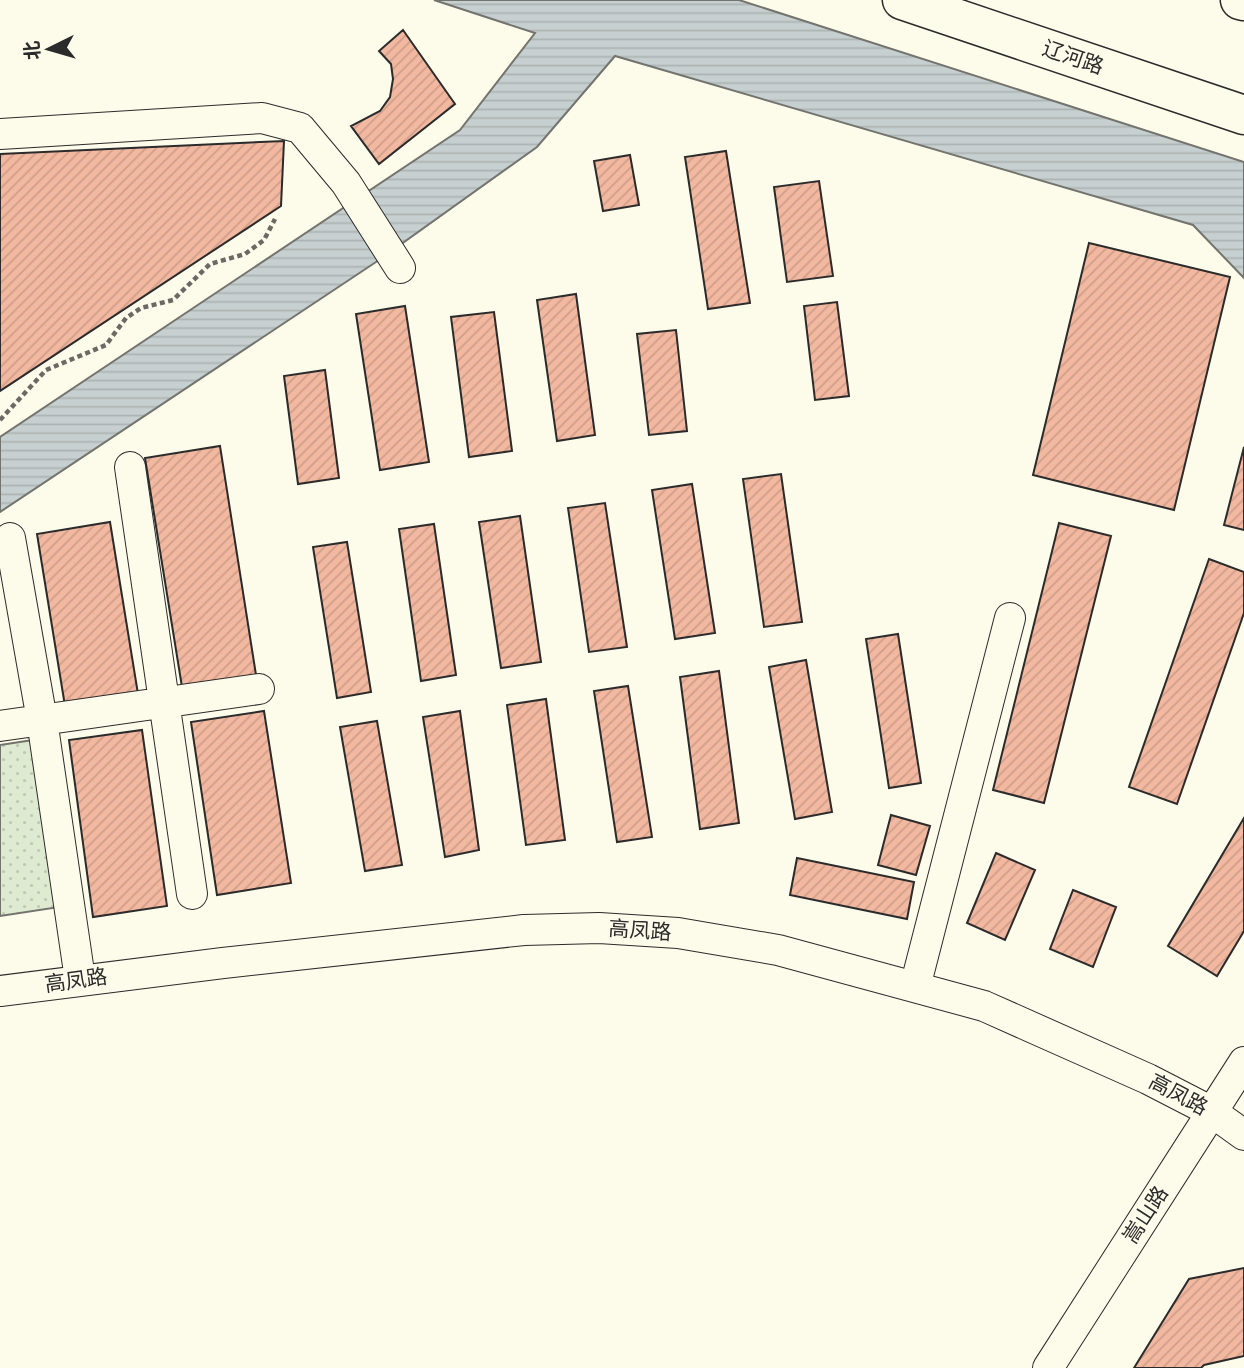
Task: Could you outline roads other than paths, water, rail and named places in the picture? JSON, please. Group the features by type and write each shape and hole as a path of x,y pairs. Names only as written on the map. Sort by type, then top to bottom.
{"main road":[{"name":"辽河路","path":"902,0 1244,115"}],"street":[{"path":"0,134 262,118 300,128 346,183 400,268"},
{"path":"130,467 192,894"},
{"path":"10,537 42,720 80,979"},
{"path":"915,986 1010,618"},
{"path":"0,726 259,689"},
{"name":"高凤路","path":"0,991 80,979 524,930 599,928 678,933 778,950 984,1006 1148,1079 1212,1112 1244,1135"},
{"name":"嵩山路","path":"1048,1368 1244,1062"}]}
